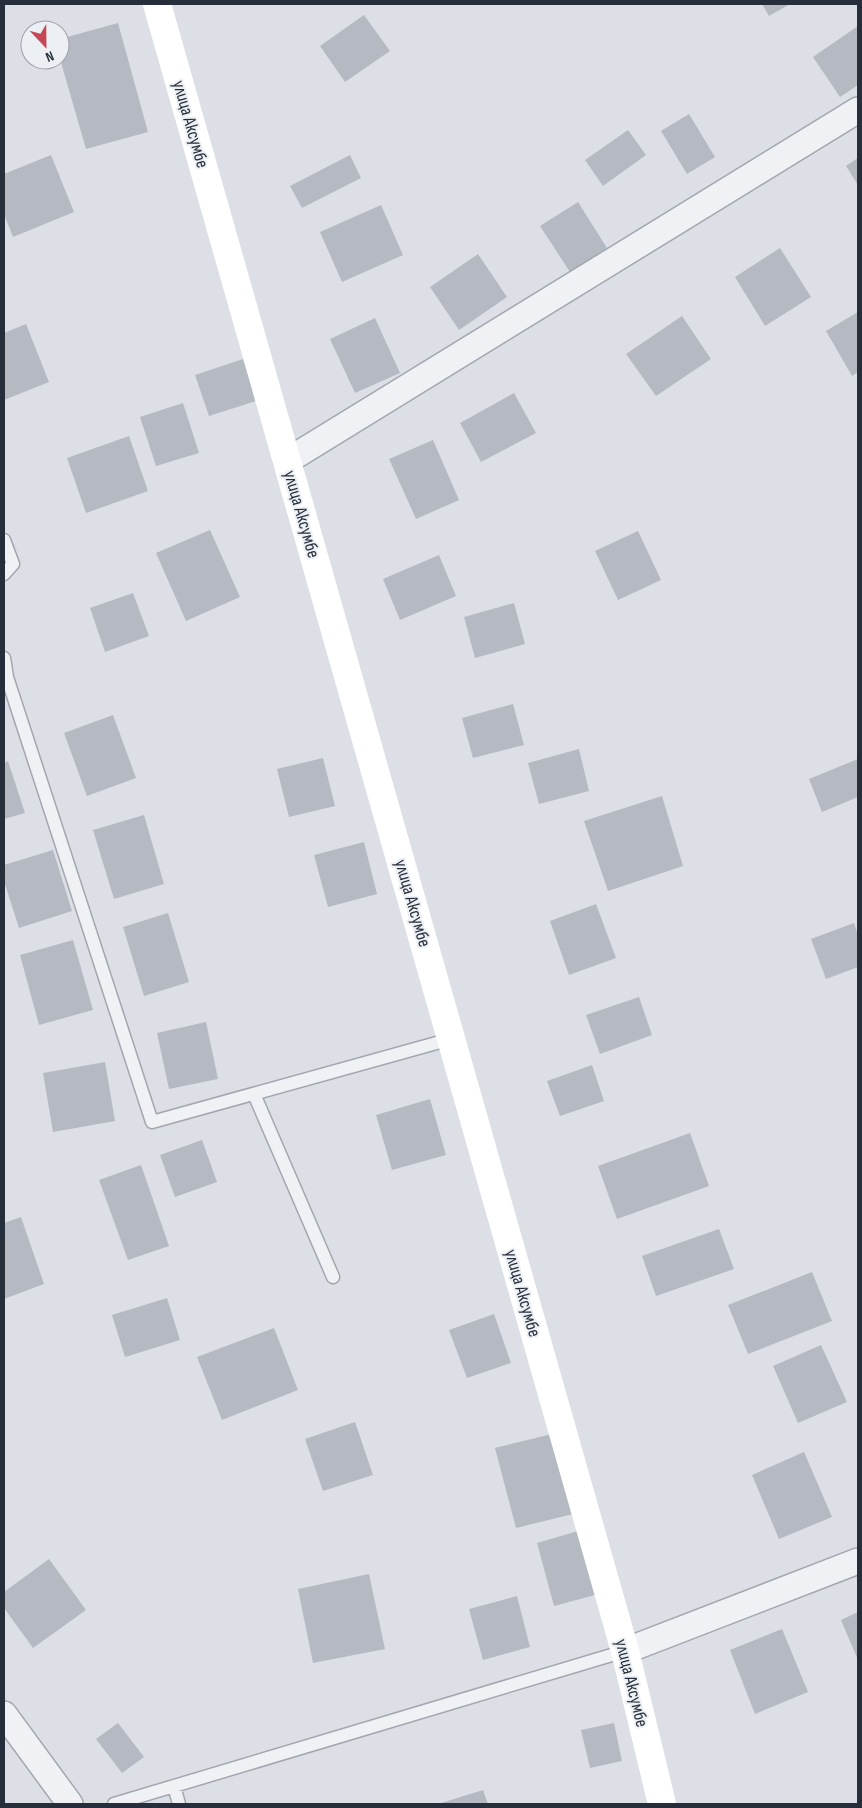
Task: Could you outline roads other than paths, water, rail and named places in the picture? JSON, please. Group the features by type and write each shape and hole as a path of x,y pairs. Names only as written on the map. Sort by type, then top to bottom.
{"main road":[{"name":"улица Аксумбе","path":"157,4 625,1651 662,1804"}],"street":[{"path":"287,461 858,110"},
{"path":"625,1651 858,1561"},
{"path":"4,1714 70,1804"}],"lane":[{"path":"4,540 13,564 4,574"},
{"path":"4,658 7,677 152,1122 451,1039"},
{"path":"254,1094 333,1277"},
{"path":"114,1804 625,1651"},
{"path":"174,1786 179,1804"}]}
